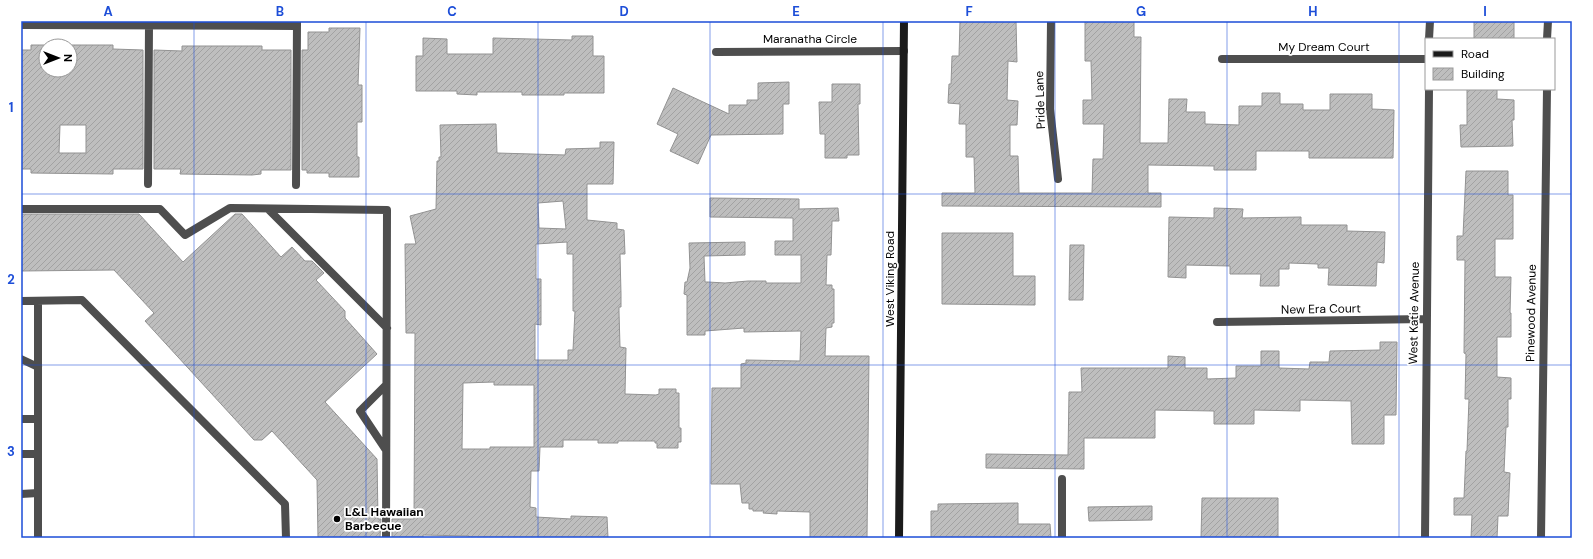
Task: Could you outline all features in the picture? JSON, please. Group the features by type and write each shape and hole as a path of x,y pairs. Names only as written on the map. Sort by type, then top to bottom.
{"street":[{"name":"West Viking Road","path":"899,538 904,21"},
{"name":"Pride Lane","path":"1050,21 1050,109 1058,179"},
{"path":"1429,38 1430,21"},
{"path":"1547,38 1548,21"},
{"path":"21,25 297,23 296,185"},
{"path":"148,184 149,25"},
{"name":"Maranatha Circle","path":"716,52 904,51"},
{"name":"My Dream Court","path":"1222,59 1425,59"},
{"name":"West Katie Avenue","path":"1424,538 1429,90"},
{"name":"Pinewood Avenue","path":"1541,538 1547,90"},
{"path":"21,209 160,209 185,235 230,208 387,210 386,538"},
{"path":"268,209 387,328"},
{"path":"21,301 82,300 285,504 286,538"},
{"path":"38,301 38,538"},
{"name":"New Era Court","path":"1217,322 1426,320"},
{"path":"21,359 38,367"},
{"path":"386,385 360,411 386,450"},
{"path":"21,419 38,419"},
{"path":"21,454 38,454"},
{"path":"1062,478 1062,538"},
{"path":"21,494 38,493"}],"building":[{"path":"960,21 1016,21 1017,62 1008,61 1007,100 1018,101 1017,125 1010,125 1010,156 1018,156 1019,193 1092,193 1093,159 1103,159 1104,124 1083,124 1083,100 1092,100 1091,61 1085,61 1085,21 1134,21 1134,37 1141,37 1140,143 1168,143 1169,99 1187,99 1186,112 1205,112 1205,124 1239,125 1239,106 1262,106 1262,93 1280,93 1280,104 1303,104 1303,110 1330,110 1330,94 1372,94 1372,109 1394,110 1393,158 1309,158 1309,151 1256,151 1256,170 1214,170 1214,166 1148,165 1148,193 1161,193 1161,207 942,206 942,193 975,193 974,157 966,157 966,124 959,124 960,104 948,103 949,84 951,84 952,56 959,56"},
{"path":"1474,21 1514,21 1514,38 1474,38"},
{"path":"329,28 360,28 358,85 362,85 362,122 357,122 357,157 359,157 359,177 329,177 329,173 307,173 307,170 302,170 302,50 308,50 308,32 329,32"},
{"path":"572,36 593,36 593,56 604,56 604,93 522,95 522,92 477,92 477,95 457,94 457,91 416,91 416,56 423,56 423,38 447,39 447,54 493,54 493,38 572,40"},
{"path":"31,45 38,45 38,78 78,78 78,45 113,45 113,49 143,50 143,169 113,169 113,174 31,173 31,169 21,169 21,50 31,50","holes":["60,125 86,125 86,153 59,153"]},
{"path":"182,46 262,46 262,50 291,50 291,170 261,170 261,174 252,175 180,174 181,169 154,169 154,50 182,51"},
{"path":"789,82 789,104 783,104 783,134 711,135 698,164 670,151 678,134 657,124 673,88 729,114 729,105 747,105 747,100 758,100 758,83"},
{"path":"832,84 860,84 860,104 858,104 859,155 847,155 847,158 825,158 825,134 820,134 819,102 832,102"},
{"path":"1467,90 1497,90 1497,99 1514,100 1514,120 1512,120 1513,146 1461,147 1460,125 1467,125"},
{"path":"496,124 497,153 565,155 566,149 600,148 600,142 614,142 613,184 587,184 587,220 617,223 617,229 624,230 625,254 620,254 621,307 619,307 619,312 620,347 626,348 625,394 656,395 659,394 659,389 676,389 676,393 679,393 679,428 681,428 681,442 678,442 678,448 657,448 657,443 655,443 655,441 618,441 618,443 598,443 598,440 563,440 563,447 540,447 539,471 531,471 530,507 536,508 536,517 571,519 571,516 607,517 608,538 469,538 469,536 423,535 423,538 392,538 392,519 414,519 415,333 406,333 405,244 416,244 410,216 436,209 437,161 439,161 439,157 441,157 440,125","holes":["563,201 566,229 539,228 538,203","567,242 567,254 573,254 573,311 575,311 573,350 568,350 568,360 535,360 535,324 541,325 541,279 536,279 536,244","494,382 494,385 534,385 534,447 490,447 490,449 462,449 463,383"]},
{"path":"1466,171 1508,171 1508,195 1513,195 1513,239 1495,239 1495,277 1511,277 1511,337 1497,337 1497,377 1511,378 1511,399 1508,399 1508,427 1506,427 1504,472 1510,473 1508,516 1498,516 1497,538 1471,538 1472,515 1454,515 1454,498 1464,498 1469,399 1465,399 1465,260 1457,260 1457,236 1463,236"},
{"path":"710,198 799,199 799,209 838,208 839,221 832,221 831,255 827,255 826,285 832,285 832,289 834,289 834,323 832,323 832,327 826,328 825,356 869,356 867,538 810,538 810,512 777,511 777,514 763,513 764,511 753,511 753,509 749,509 749,503 742,503 740,484 711,484 712,388 741,388 741,364 746,363 746,360 800,361 801,331 744,332 744,328 705,331 705,335 687,335 687,295 684,294 685,282 687,282 690,268 689,243 745,242 745,255 704,256 705,282 725,283 766,281 766,283 801,283 801,255 775,255 775,241 793,241 793,218 710,217"},
{"path":"1214,208 1243,209 1242,218 1301,217 1301,225 1347,225 1347,231 1385,232 1384,263 1377,262 1376,286 1328,285 1329,268 1318,268 1318,264 1289,263 1289,269 1279,269 1279,286 1260,286 1261,274 1230,274 1230,266 1186,265 1186,278 1168,277 1169,217 1214,218"},
{"path":"21,214 139,214 183,262 235,214 242,214 281,257 292,247 305,261 312,261 324,273 316,280 345,311 345,318 377,354 325,402 377,459 378,519 381,519 380,538 318,538 317,480 272,431 262,440 254,440 145,321 154,313 114,270 21,271"},
{"path":"942,233 1013,233 1013,276 1035,276 1035,305 942,304"},
{"path":"1070,245 1084,245 1083,300 1069,300"},
{"path":"1380,342 1397,342 1396,415 1384,415 1384,444 1352,444 1351,401 1300,400 1300,411 1254,410 1254,424 1214,424 1214,411 1155,410 1155,438 1084,438 1084,469 986,468 986,454 1068,455 1069,392 1082,392 1081,368 1168,368 1168,356 1185,357 1185,368 1207,368 1207,379 1236,378 1236,366 1261,366 1261,351 1279,351 1279,368 1309,369 1310,362 1329,362 1330,351 1380,350"},
{"path":"1202,498 1278,498 1278,538 1201,538"},
{"path":"1018,503 1018,524 1050,524 1051,538 931,538 931,511 938,511 938,504"},
{"path":"1152,506 1152,520 1089,521 1088,507"}],"place":[{"name":"L&L Hawaiian Barbecue","path":"337,519"}]}
